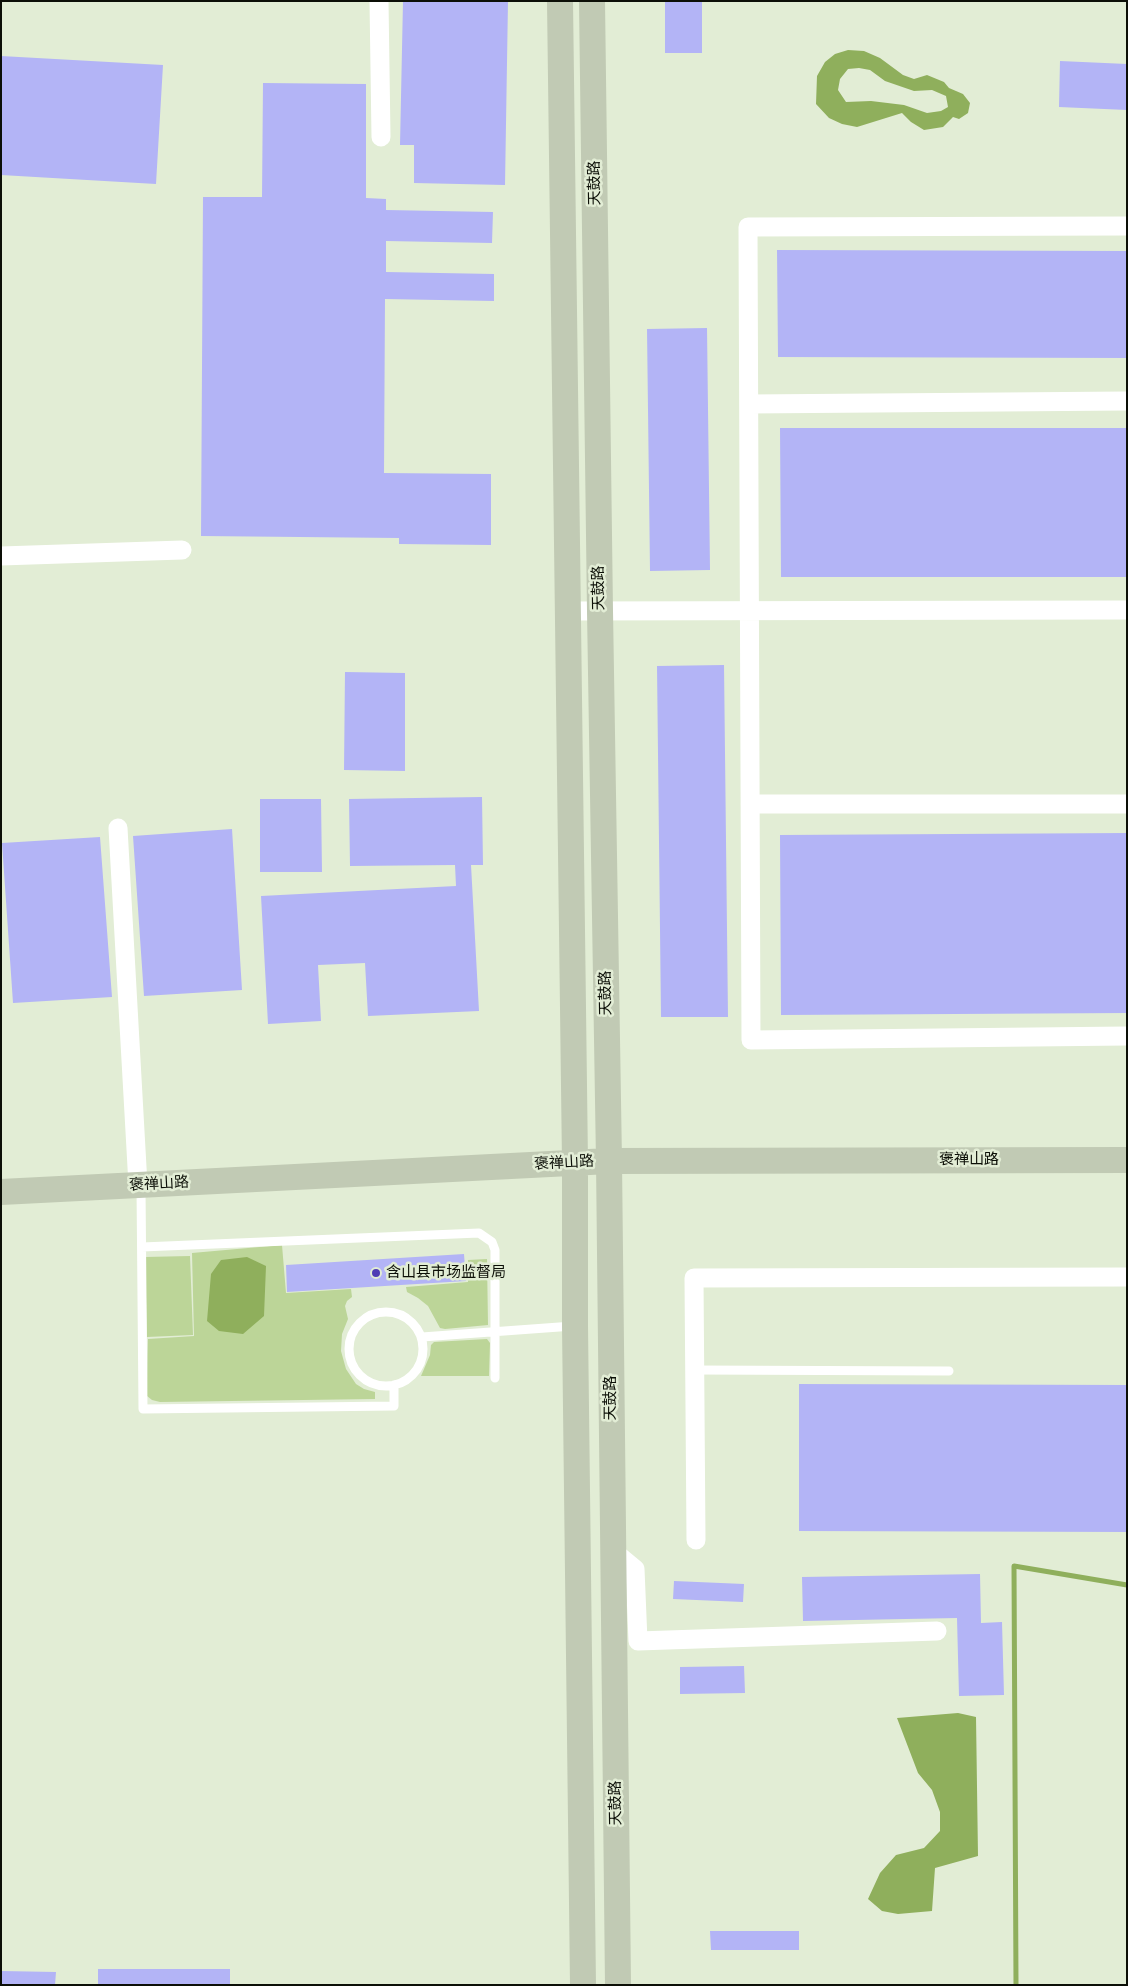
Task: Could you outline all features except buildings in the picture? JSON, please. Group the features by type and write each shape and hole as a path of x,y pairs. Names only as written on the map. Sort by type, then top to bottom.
{"main road":[{"name":"天鼓路","path":"560,1 575,1162 575,1326 583,1985"},
{"name":"天鼓路","path":"592,1 609,1161 618,1985"},
{"name":"褒禅山路","path":"1,1192 609,1161 1127,1160"}],"street":[{"path":"379,1 380,137"},
{"path":"1127,226 748,227 751,1040 1127,1036"},
{"path":"749,404 1127,401"},
{"path":"1,556 182,550"},
{"path":"568,611 1127,610"},
{"path":"750,804 1127,804"},
{"path":"118,828 139,1185"},
{"path":"696,1540 694,1278 1127,1277"},
{"path":"612,1550 635,1569 638,1641 937,1632"}],"lane":[{"path":"139,1185 142,1247 143,1408 394,1406 394,1385"},
{"path":"142,1247 479,1233 492,1242 495,1250 496,1378"},
{"path":"382,1312 395,1312 406,1317 416,1326 422,1337 421,1362 415,1372 405,1380 394,1385 381,1385 370,1382 360,1375 353,1365 349,1354 353,1331 361,1321 371,1315 382,1312"},
{"path":"422,1337 575,1326"},
{"path":"695,1370 949,1371"}],"shaded area":[{"path":"848,50 864,51 880,58 903,75 914,79 927,75 944,82 949,88 963,94 970,103 968,113 959,119 953,117 943,127 924,130 911,122 902,113 857,127 842,124 829,118 816,104 817,76 825,62 835,54","holes":["848,69 870,70 885,81 914,91 932,90 946,96 948,107 941,111 927,113 904,105 871,101 846,102 838,90 840,79"]},
{"path":"282,1245 286,1293 351,1289 352,1297 345,1306 348,1319 342,1334 341,1351 346,1369 356,1384 364,1389 375,1392 375,1399 160,1402 152,1400 147,1396 148,1339 194,1336 192,1253"},
{"path":"190,1256 193,1335 147,1337 145,1257"},
{"path":"247,1257 266,1266 264,1316 243,1334 219,1331 207,1321 211,1274 221,1260"},
{"path":"487,1259 488,1325 440,1328 428,1306 407,1292 406,1287 468,1282 468,1260"},
{"path":"487,1339 490,1343 489,1376 421,1376 430,1355 431,1345 434,1342"},
{"path":"958,1713 976,1717 978,1856 935,1868 932,1911 898,1914 882,1911 868,1899 880,1873 896,1855 924,1848 940,1831 940,1812 932,1790 918,1773 897,1718"}],"waterway":[{"path":"1016,1985 1014,1566 1127,1585"}],"place":[{"name":"含山县市场监督局","path":"376,1273"}]}
